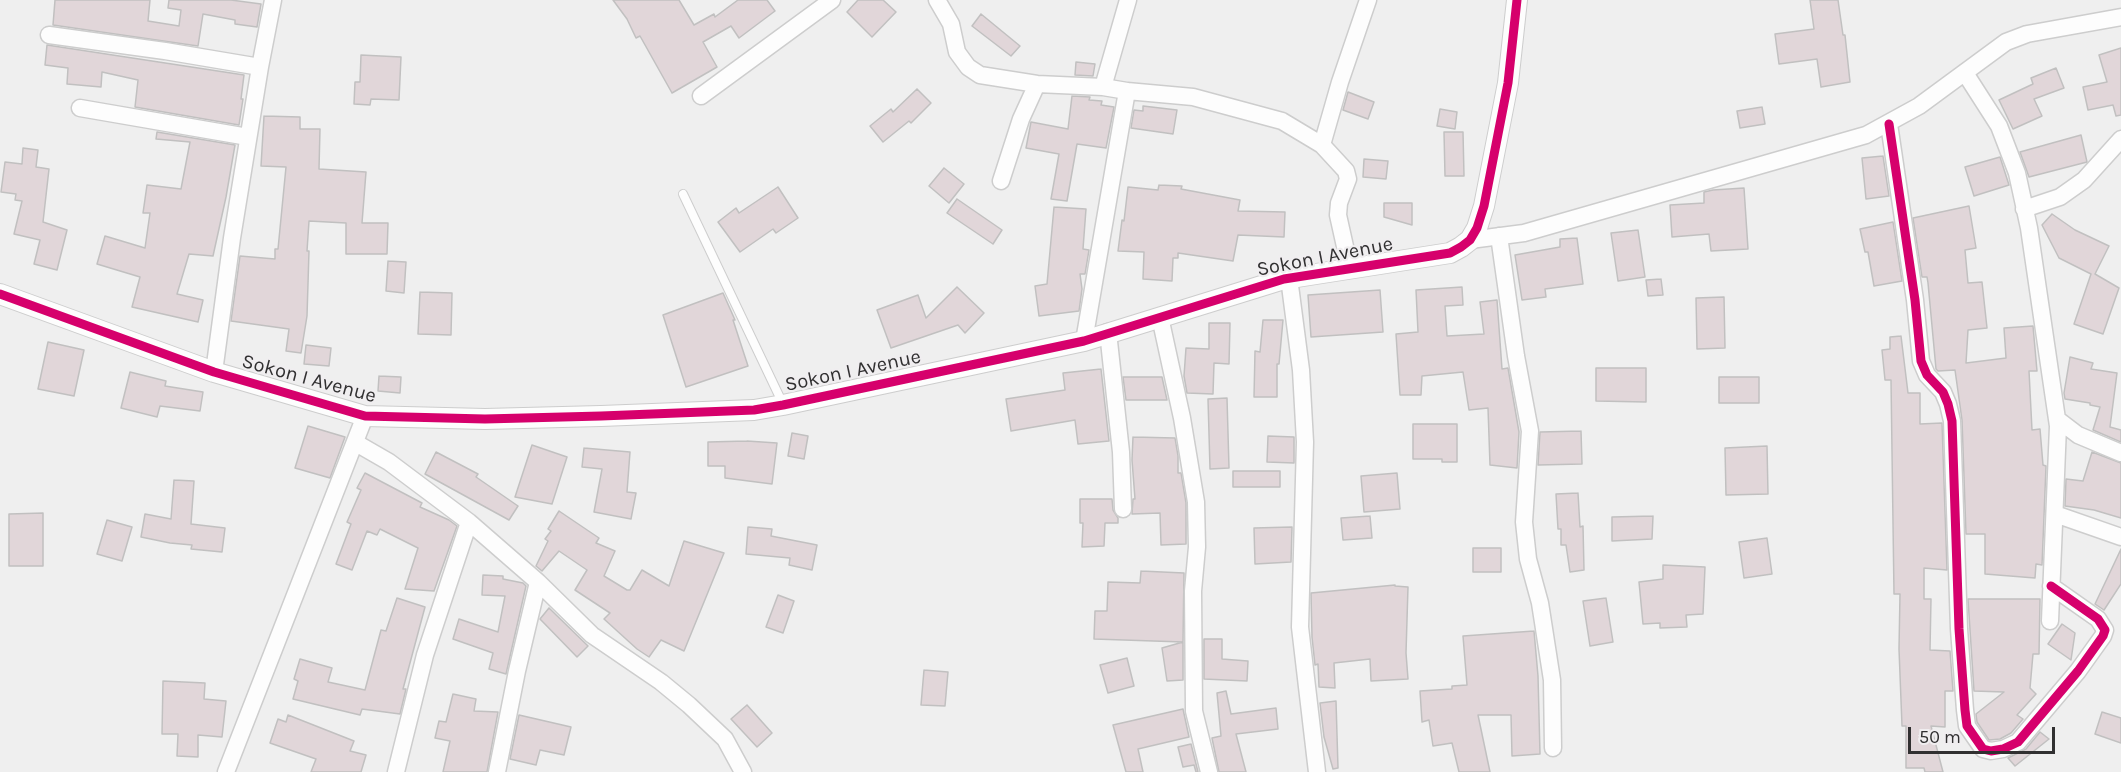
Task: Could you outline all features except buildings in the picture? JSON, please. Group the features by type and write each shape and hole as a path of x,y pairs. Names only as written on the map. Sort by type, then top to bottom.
{"street":[{"path":"214,372 223,297 248,137 273,0"},
{"path":"701,96 832,0"},
{"path":"937,0 951,24 957,52 968,67 980,75 1037,84 1103,87 1193,97 1282,121 1322,146 1346,171 1348,179 1339,203 1338,215 1350,269"},
{"path":"1103,87 1128,0"},
{"path":"1322,146 1340,82 1368,0"},
{"path":"1470,240 1477,228 1484,206 1497,142 1508,83 1517,0"},
{"path":"1470,240 1535,230 1866,135 1919,106 2006,42 2026,34 2121,17"},
{"path":"49,36 260,67"},
{"path":"1965,73 1999,126 2018,173 2029,228 2057,419 2050,621"},
{"path":"1001,181 1021,119 1037,84"},
{"path":"1084,341 1127,91"},
{"path":"80,108 248,137"},
{"path":"1889,124 1915,300 1921,361 1927,375 1943,392 1952,421 1959,629 1965,710 1967,726 1983,749 1991,751 2002,749 2018,742 2078,671 2103,636 2105,630 2098,619 2051,586"},
{"path":"2024,209 2060,197 2084,180 2120,141"},
{"path":"1499,236 1516,356 1530,431 1524,522 1528,559 1543,618 1552,680 1553,748"},
{"name":"Sokon I Avenue","path":"0,294 214,372 365,416 485,419 601,416 754,410 783,405 1084,341 1289,278 1450,253 1470,240"},
{"path":"1289,278 1301,370 1305,442 1300,627 1317,772"},
{"path":"1160,317 1182,418 1196,502 1197,547 1193,591 1194,711 1209,772"},
{"path":"1108,332 1120,452 1123,509"},
{"path":"226,772 365,416"},
{"path":"2057,419 2078,435 2121,453"},
{"path":"356,443 389,462 469,522 538,582 592,635 661,682 689,705 725,739 743,772"},
{"path":"2055,514 2121,537"},
{"path":"396,772 425,655 469,522"},
{"path":"497,772 517,670 538,582"}],"lane":[{"path":"682,194 783,405"}],"cycle path":[{"path":"0,294 214,372 365,416 485,419 601,416 754,410 783,405 1084,341 1284,279 1450,253 1461,247 1470,240 1477,228 1484,206 1508,83 1517,0"},
{"path":"1889,124 1915,300 1921,361 1927,375 1943,392 1952,421 1959,629 1965,710 1967,726 1983,749 1991,751 2003,749 2018,742 2078,671 2103,636 2105,630 2098,619 2051,586"}]}
